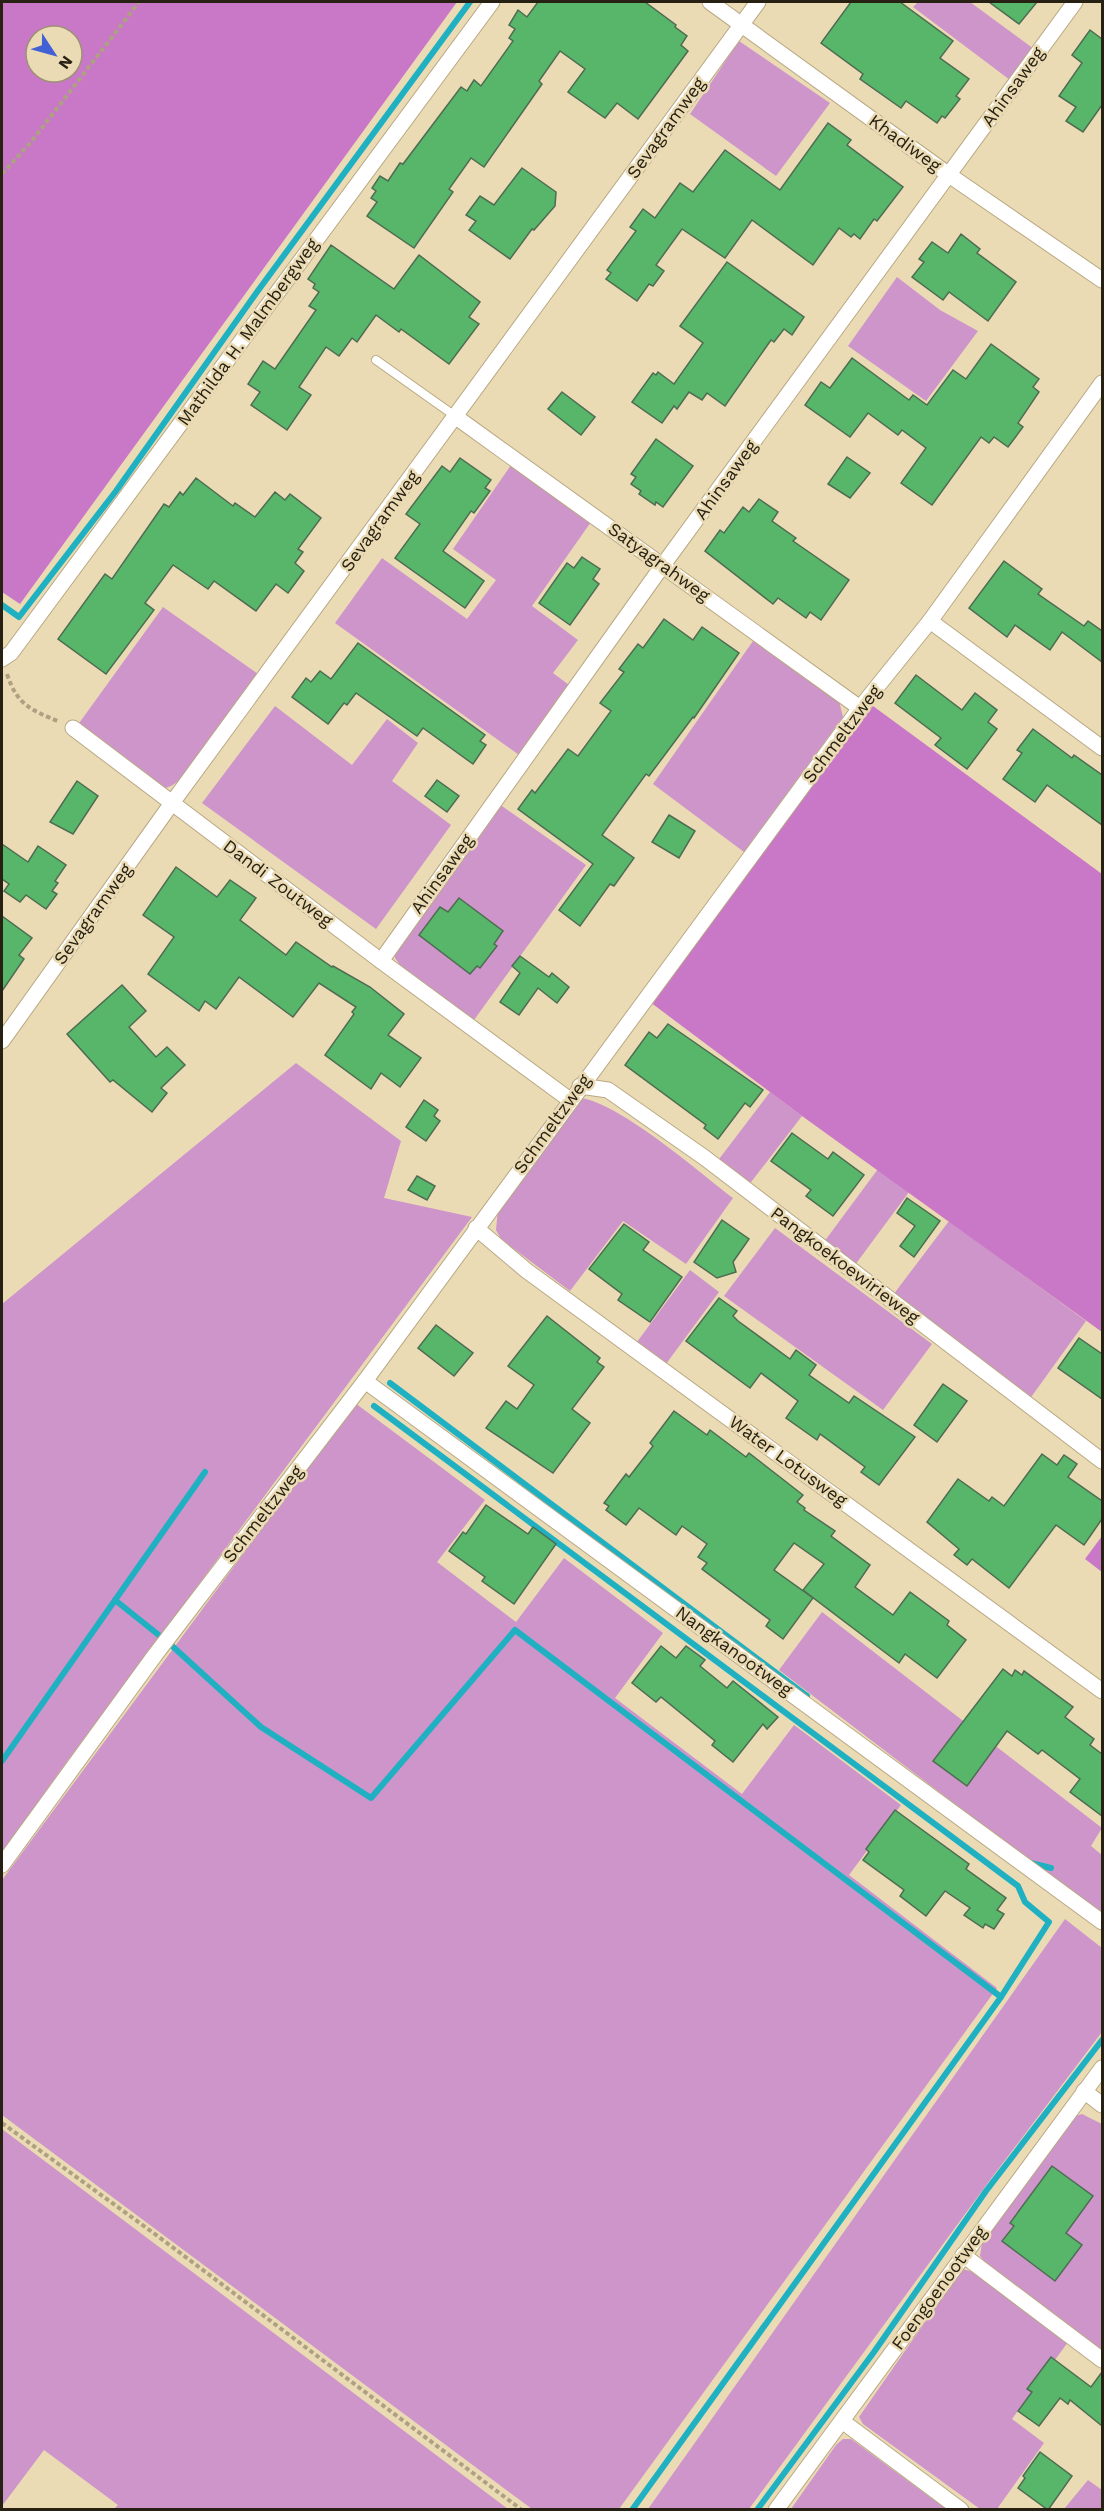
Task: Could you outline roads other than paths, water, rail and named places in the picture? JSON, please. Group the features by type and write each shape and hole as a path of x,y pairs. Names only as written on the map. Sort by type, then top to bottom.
{"street":[{"name":"Mathilda H. Malmbergweg","path":"2,659 11,653 492,2"},
{"name":"Khadiweg","path":"710,2 949,174 1102,280"},
{"name":"Sevagramweg","path":"2,1041 172,803 758,2"},
{"name":"Ahinsaweg","path":"381,961 663,565 1075,2"},
{"name":"Schmeltzweg","path":"2,1865 175,1628 365,1381 860,708 930,621 1102,383"},
{"name":"Satyagrahweg","path":"456,417 860,708"},
{"path":"930,621 1102,748"},
{"name":"Dandi Zoutweg","path":"73,728 381,961 570,1100"},
{"name":"Pangkoekoewirieweg","path":"580,1086 608,1090 705,1158 1102,1461"},
{"name":"Water Lotusweg","path":"476,1228 527,1270 1102,1691"},
{"name":"Nangkanootweg","path":"365,1381 1102,1922"},
{"name":"Foengoenootweg","path":"776,2510 1102,2068"},
{"path":"1084,2091 1102,2105"},
{"path":"963,2255 1102,2360"},
{"path":"842,2421 961,2510"}],"lane":[{"path":"376,360 456,417"}],"waterway":[{"path":"2,605 19,617 116,491 257,292 470,2"},
{"path":"390,1383 807,1696"},
{"path":"374,1406 1018,1886 1025,1902 1049,1922 1001,1997"},
{"path":"2,1761 205,1472"},
{"path":"115,1600 170,1644 261,1727 371,1798 515,1630 1001,1997 632,2510"},
{"path":"1031,1863 1051,1868"},
{"path":"757,2510 874,2352 986,2191 1102,2040"}]}
